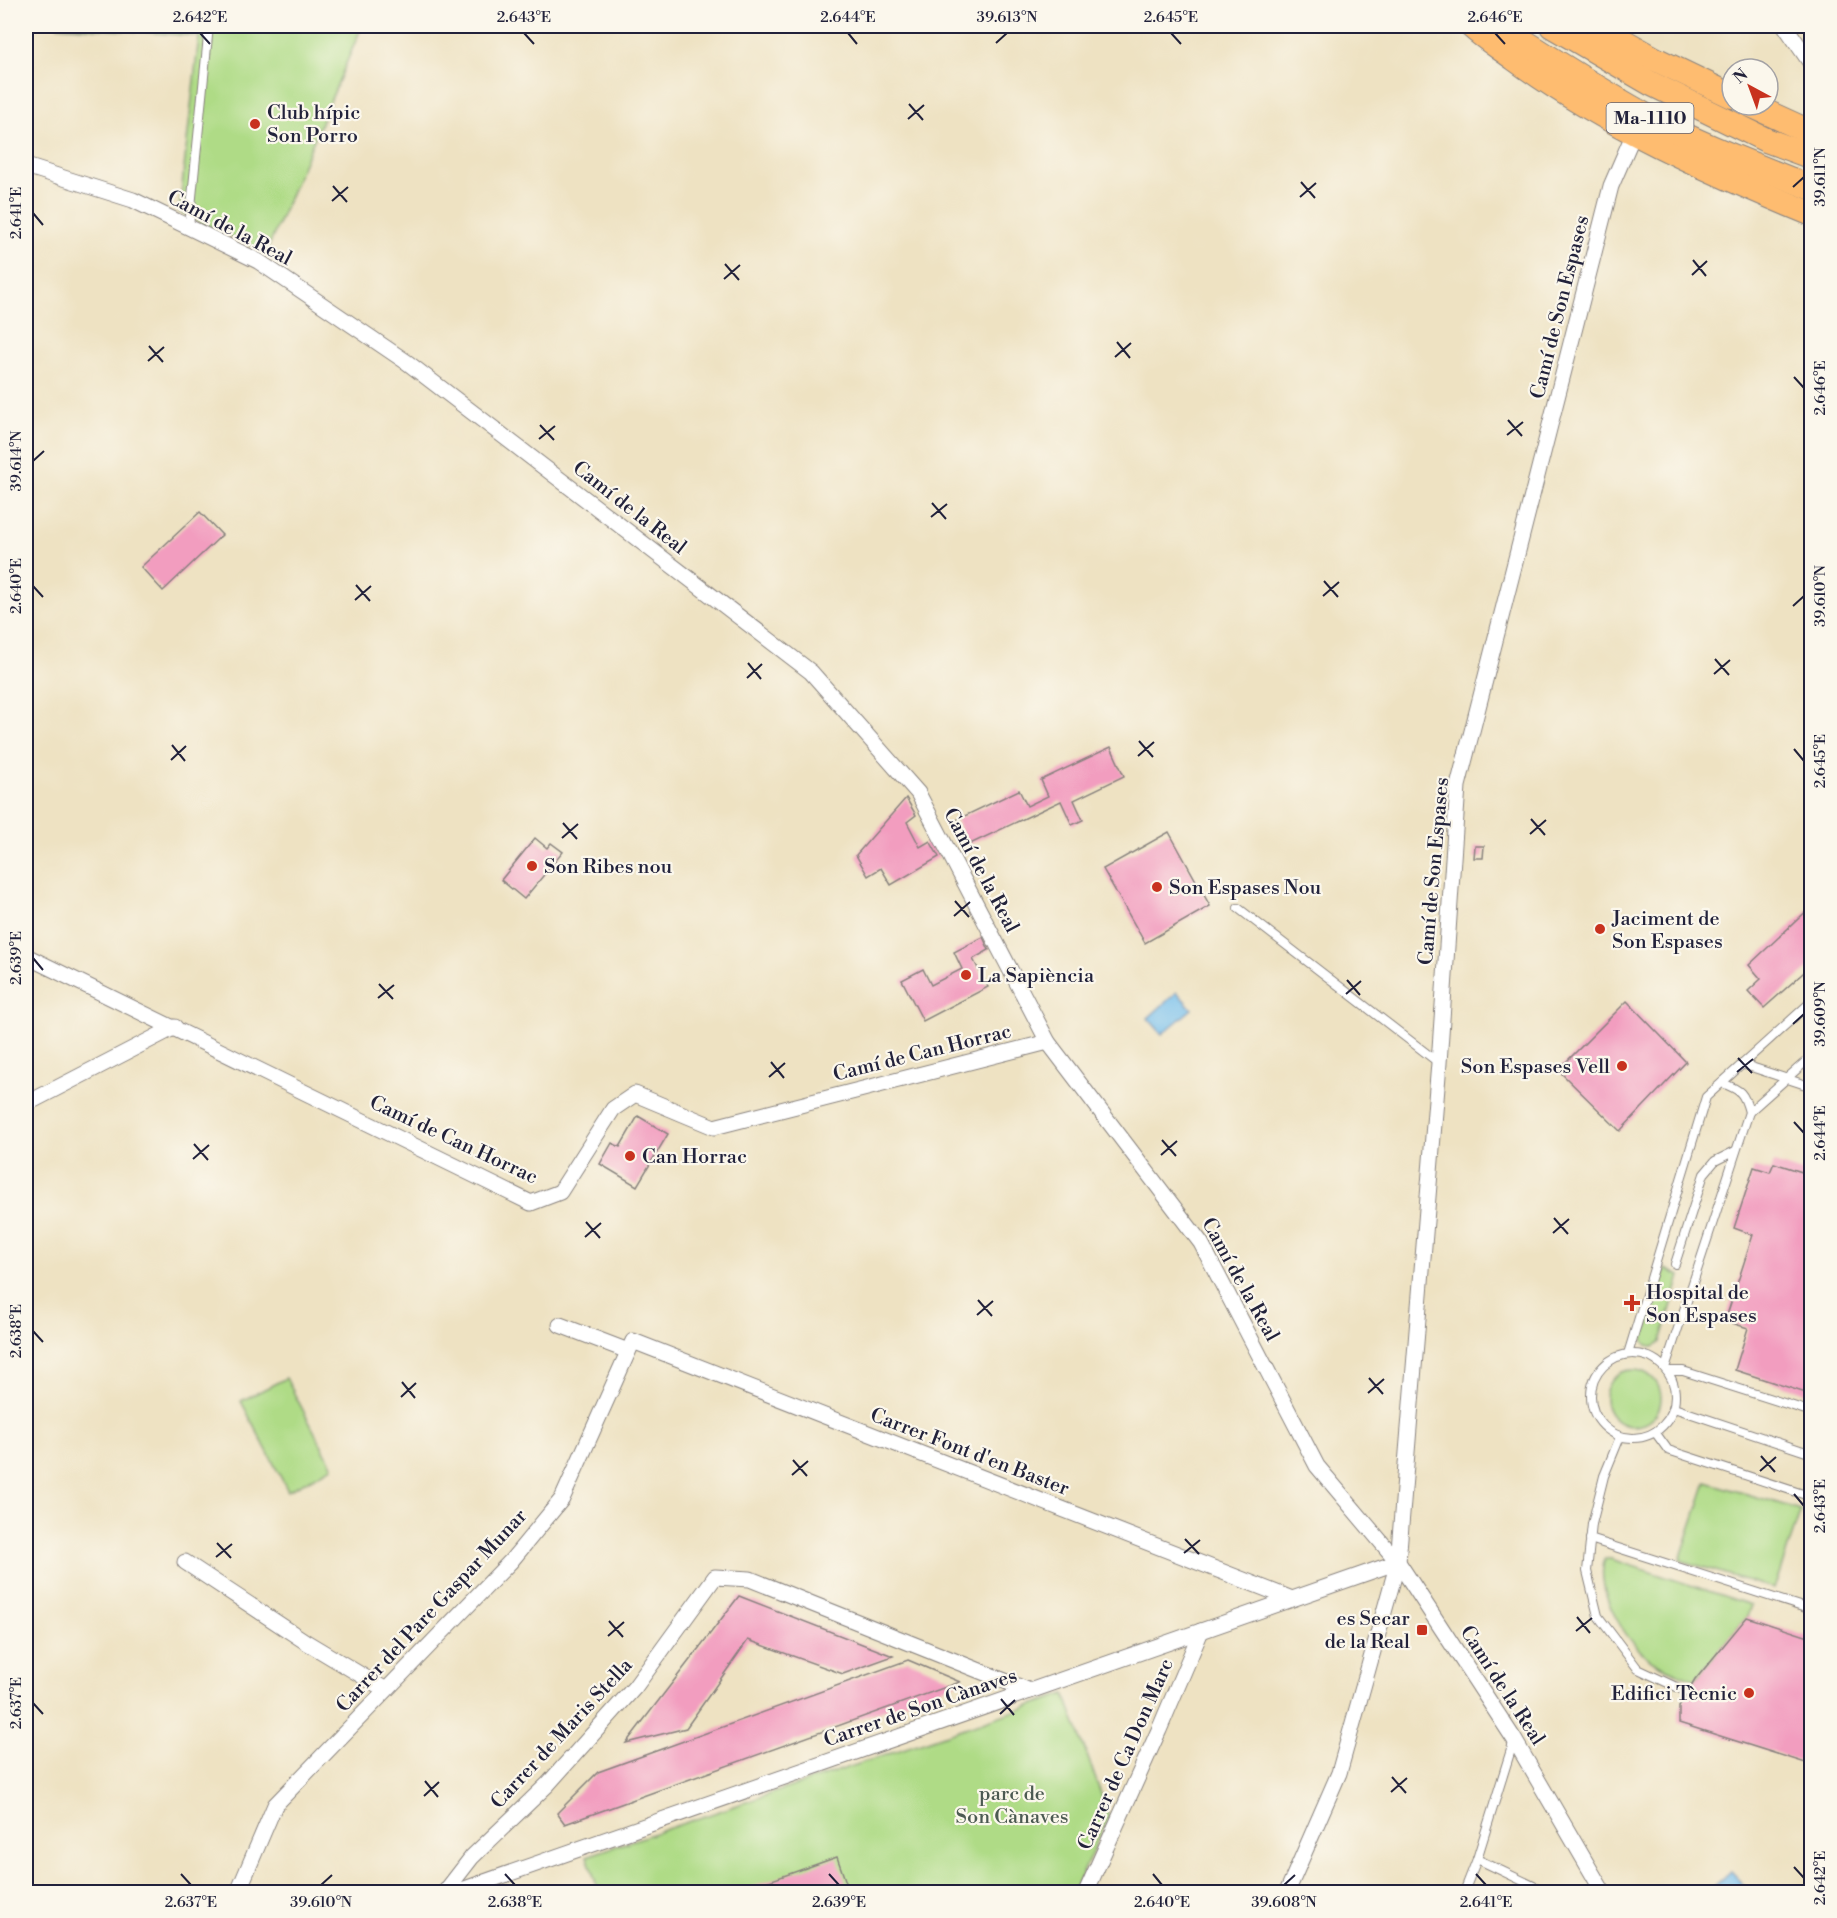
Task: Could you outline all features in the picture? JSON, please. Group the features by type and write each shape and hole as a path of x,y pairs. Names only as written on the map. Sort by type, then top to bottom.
{"main road":[{"path":"1471,26 1537,75 1634,133 1812,214"},
{"name":"Ma-1110","path":"1500,26 1572,73 1653,119 1722,151 1812,188"},
{"name":"Ma-1110","path":"1552,26 1650,83 1766,140 1812,157"},
{"path":"1598,26 1655,59 1720,90"},
{"path":"1777,117 1812,133"}],"street":[{"path":"1785,26 1812,65"},
{"name":"Camí de Son Espases","path":"1287,1893 1339,1773 1398,1562 1439,1063 1458,786 1611,186 1634,133"},
{"name":"Camí de la Real","path":"26,166 133,200 258,261 408,363 811,672 918,793 1048,1042 1201,1243 1317,1466 1398,1562 1514,1739 1603,1893"},
{"name":"Camí de Can Horrac","path":"26,956 531,1203 560,1192 613,1109 635,1094 714,1127 1048,1042"},
{"path":"26,1104 175,1027"},
{"name":"Carrer Font d'en Baster","path":"560,1325 630,1346 1292,1599"},
{"name":"Carrer del Pare Gaspar Munar","path":"238,1893 275,1805 511,1561 562,1498 630,1346"},
{"path":"184,1562 306,1642 386,1690"},
{"name":"Carrer de Son Cànaves","path":"456,1893 1398,1562"},
{"name":"Carrer de Maris Stella","path":"445,1893 472,1857 548,1785 635,1687 715,1577 750,1579 1030,1691"},
{"name":"Carrer de Ca Don Marc","path":"1086,1893 1201,1631"}],"lane":[{"path":"189,227 209,26"},
{"path":"1238,909 1439,1063"},
{"path":"1628,1354 1706,1097 1812,1001"},
{"path":"1666,1370 1749,1112 1812,1056"},
{"path":"1742,1064 1812,1087"},
{"path":"1722,1083 1736,1088 1745,1097 1749,1112"},
{"path":"1675,1264 1704,1174 1715,1161 1735,1151"},
{"path":"1628,1354 1642,1355 1654,1360 1666,1370 1672,1380 1675,1394 1674,1408 1670,1418 1655,1432 1632,1439 1620,1437 1607,1430 1597,1419 1592,1407 1591,1392 1595,1378 1603,1367 1615,1358 1628,1354"},
{"path":"1666,1370 1683,1371 1812,1412"},
{"path":"1674,1408 1812,1454"},
{"path":"1655,1432 1668,1450 1812,1497"},
{"path":"1620,1437 1604,1476 1590,1539 1587,1571 1598,1616 1638,1669 1687,1692"},
{"path":"1590,1539 1812,1610"},
{"path":"1464,1893 1477,1859 1514,1739"},
{"path":"1477,1859 1546,1893"}],"green space":[{"name":"Club hípic Son Porro","path":"57,26 362,26 266,253 179,212 199,36"},
{"path":"1665,1269 1680,1276 1661,1342 1651,1347 1643,1340"},
{"path":"1633,1370 1644,1372 1653,1378 1659,1387 1661,1398 1659,1409 1653,1418 1644,1424 1633,1426 1622,1424 1613,1418 1607,1409 1605,1398 1607,1387 1613,1378 1622,1372"},
{"path":"286,1378 333,1467 288,1491 241,1401"},
{"path":"1706,1482 1801,1510 1774,1589 1680,1560"},
{"path":"1605,1559 1611,1559 1751,1605 1747,1617 1695,1680 1670,1670 1645,1655 1624,1632 1608,1602 1603,1572"},
{"name":"parc de Son Cànaves","path":"1065,1694 1109,1816 1074,1892 599,1892 587,1856"}],"water":[{"path":"1177,992 1192,1009 1162,1034 1148,1018"},
{"path":"1730,1871 1750,1892 1707,1892"}],"building":[{"path":"200,512 222,535 163,591 141,567"},
{"path":"1111,747 1124,776 1074,800 1083,820 1072,825 1061,801 968,845 956,820 1019,790 1027,806 1048,796 1041,780"},
{"path":"906,798 916,815 907,822 920,847 930,841 939,857 891,885 881,868 868,876 856,855"},
{"name":"Son Espases Nou","path":"1169,832 1210,906 1145,943 1103,869"},
{"name":"Son Ribes nou","path":"535,838 547,848 551,843 563,852 524,899 501,880"},
{"path":"1475,846 1484,846 1483,858 1474,858"},
{"path":"1812,906 1812,965 1764,1008 1748,991 1761,979 1749,965"},
{"name":"La Sapiència","path":"983,937 989,950 973,959 988,987 923,1021 902,980 923,969 931,985 962,969 954,952"},
{"name":"Son Espases Vell","path":"1627,1001 1686,1062 1620,1131 1558,1070"},
{"name":"Can Horrac","path":"638,1116 668,1134 637,1186 600,1164 612,1143 620,1147"},
{"path":"1812,1146 1812,1395 1735,1370 1748,1328 1725,1321 1753,1235 1734,1228 1754,1167 1770,1172 1774,1163 1802,1172"},
{"path":"739,1596 893,1656 843,1674 748,1640 686,1728 626,1743"},
{"name":"Edifici Tècnic","path":"1747,1617 1812,1638 1812,1765 1679,1723 1679,1707 1695,1680"},
{"path":"908,1660 960,1682 565,1824 557,1813 598,1772"},
{"path":"837,1857 848,1888 835,1892 738,1892"}],"place":[{"name":"Club hípic Son Porro","path":"255,124"},
{"name":"Son Ribes nou","path":"532,866"},
{"name":"Son Espases Nou","path":"1157,887"},
{"name":"Jaciment de Son Espases","path":"1600,929"},
{"name":"La Sapiència","path":"966,975"},
{"name":"Son Espases Vell","path":"1622,1066"},
{"name":"Can Horrac","path":"630,1156"},
{"name":"Hospital de Son Espases","path":"1632,1303"},
{"name":"es Secar de la Real","path":"1422,1630"},
{"name":"Edifici Tècnic","path":"1749,1693"}]}
